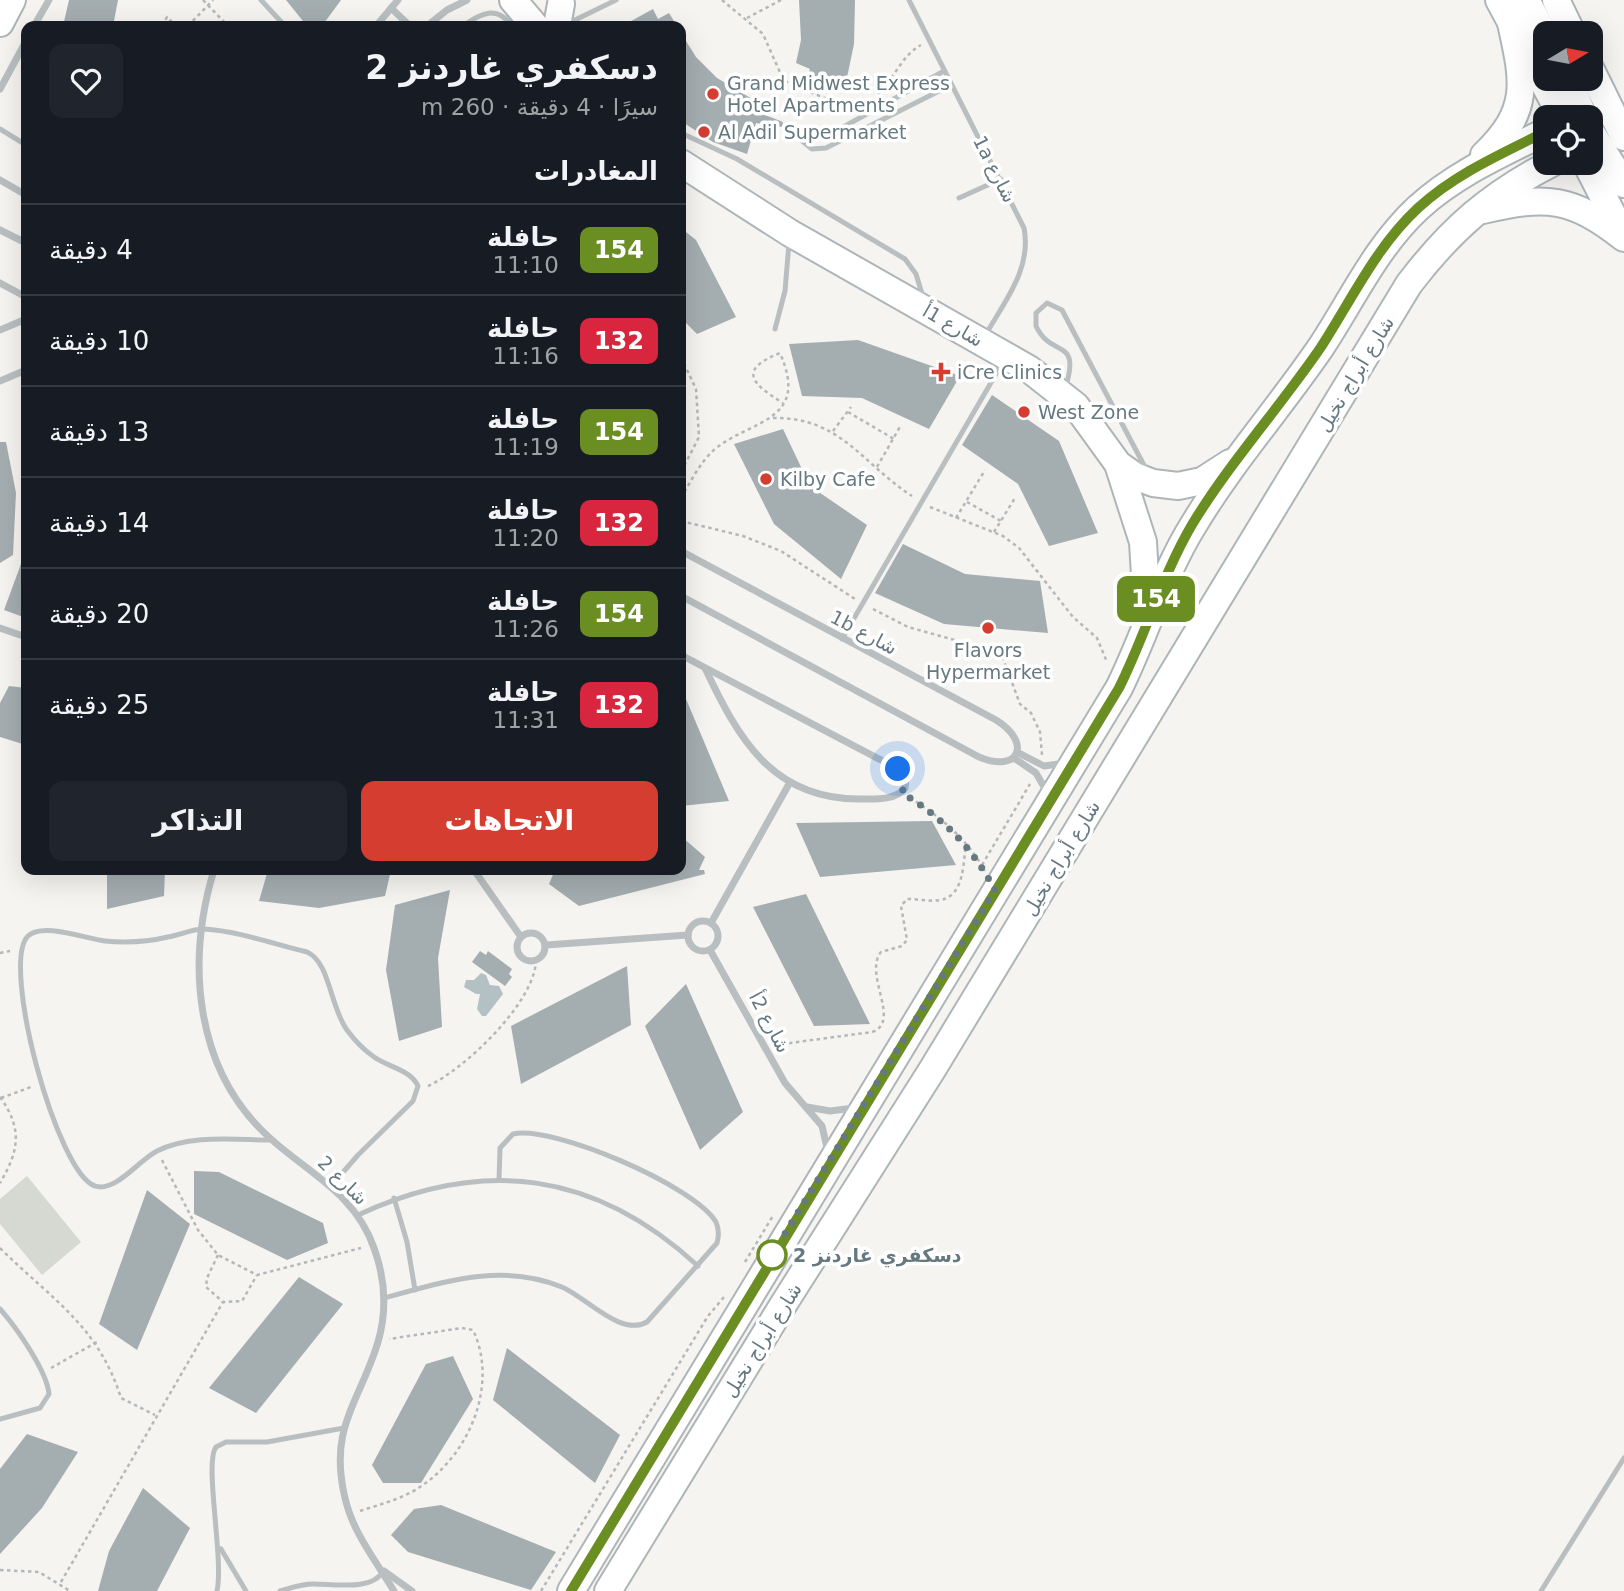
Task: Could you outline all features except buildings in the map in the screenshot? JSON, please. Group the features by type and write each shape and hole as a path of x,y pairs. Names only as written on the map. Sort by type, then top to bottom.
{"street":[{"path":"0,23 12,0"},
{"path":"37,21 49,0"},
{"path":"380,21 398,0"},
{"path":"432,21 449,0"},
{"path":"438,16 467,0"},
{"path":"513,0 532,21"},
{"path":"1527,0 1538,21"},
{"path":"1556,0 1567,21"},
{"path":"391,8 405,21"},
{"path":"1505,11 1556,105"},
{"path":"1465,173 1499,141 1517,112 1521,76 1505,11"},
{"path":"0,89 21,50"},
{"path":"1601,91 1624,137"},
{"name":"شارع أبراج نخيل","path":"571,1591 828,1163 1076,758 1126,672 1177,553 1241,451 1312,360 1385,244 1418,208 1465,173 1533,138"},
{"path":"1603,151 1624,184"},
{"name":"شارع 1أ","path":"686,166 790,233 1007,356 1063,394 1099,434 1118,464 1153,483 1178,486 1202,481 1224,469 1241,451"},
{"name":"شارع أبراج نخيل","path":"608,1591 783,1305 932,1070 1409,285 1436,250 1474,212 1499,192 1533,173"},
{"path":"1592,175 1624,237"},
{"path":"0,180 21,192"},
{"path":"1474,212 1531,200 1560,201 1587,211 1624,237"},
{"path":"0,230 21,240"},
{"path":"0,283 21,294"},
{"path":"0,330 21,321"},
{"path":"0,381 21,372"},
{"path":"1118,464 1143,542 1146,623"},
{"name":"1b شارع","path":"686,554 1005,725 1017,739 1016,755"},
{"path":"686,599 979,757 1003,763 1016,755 1035,767 1045,786 1049,802"},
{"path":"0,628 21,635"},
{"path":"686,658 898,769 906,777 902,793 875,799 853,799 789,784 746,744 729,719 705,668"},
{"path":"1035,767 1055,765 1076,758"},
{"path":"711,923 789,784"},
{"name":"شارع 2","path":"213,875 201,929 198,980 206,1031 215,1055 238,1101 272,1140 332,1185 358,1215 374,1245 384,1298 379,1340 348,1411 341,1472 350,1515 364,1545 383,1570 394,1591"},
{"path":"478,875 521,937"},
{"path":"702,921 711,923 718,937 710,950 697,950 690,944 688,935 694,924 702,921"},
{"path":"521,937 536,933 546,945"},
{"path":"546,945 688,935"},
{"path":"521,937 517,947 520,957 536,961 544,955 546,945"},
{"name":"شارع 2أ","path":"710,950 785,1083 822,1126 828,1163"},
{"path":"807,1107 841,1111 864,1104"},
{"name":"شارع 2","path":"383,1570 412,1591"}],"lane":[{"path":"261,0 280,21"},
{"path":"561,13 616,0"},
{"name":"1a شارع","path":"909,0 1024,228 1025,258 981,342"},
{"path":"470,21 480,14 491,12 503,16 508,21"},
{"path":"806,131 815,137 829,135 944,71"},
{"path":"801,140 812,149 826,148 951,85"},
{"path":"0,130 21,142"},
{"path":"686,135 737,159 905,259 916,274 927,311"},
{"path":"959,198 1001,178"},
{"path":"775,329 785,291 790,233"},
{"path":"1063,394 1071,360 1035,326 1037,313 1047,303 1062,310 1153,483"},
{"path":"842,639 1007,356"},
{"path":"272,1140 201,1140 157,1151 108,1187 90,1185 70,1154 41,1084 24,1006 22,949 26,938 35,931 47,930 95,940 129,942 161,939 201,929 313,954 325,969 330,994 346,1029 373,1057 412,1077 418,1086 414,1101 358,1154 332,1185"},
{"path":"384,1298 464,1277 497,1274 531,1278 563,1287 593,1303 619,1323 633,1327 647,1322 717,1243 716,1222 680,1192 622,1160 591,1149 519,1132 502,1142 499,1180"},
{"path":"358,1215 394,1198 436,1186 499,1180 541,1184 592,1197 649,1226 698,1266"},
{"path":"394,1198 407,1242 415,1290"},
{"path":"0,1309 41,1373 49,1394 44,1405 0,1419"},
{"path":"217,1591 219,1547 211,1462 216,1447 226,1441 267,1442 344,1429"},
{"path":"1541,1591 1624,1458"},
{"path":"219,1547 246,1591"},
{"path":"280,1591 303,1585 364,1587 374,1584 383,1570"},
{"path":"374,1584 379,1591"}],"path":[{"path":"203,0 223,21"},
{"path":"193,21 213,0"},
{"path":"722,0 747,18 763,34 782,77 789,84 846,105 863,103 877,96 900,70 908,52 929,41"},
{"path":"747,18 781,0"},
{"path":"773,418 783,402 789,382 780,353 757,365 753,370 752,380 758,388 783,402"},
{"path":"686,368 696,389 699,437 686,462"},
{"path":"833,431 851,407"},
{"path":"848,411 894,439"},
{"path":"686,489 699,467 715,449 735,435 773,418 800,419 833,431 922,502 994,532 1026,555 1073,617 1097,638 1103,658 1126,672"},
{"path":"877,467 901,425"},
{"path":"956,518 985,470"},
{"path":"994,532 1015,498"},
{"path":"966,501 1000,521"},
{"path":"686,522 743,536 781,551 863,603 908,626 1001,653 1020,704 1031,713 1040,732 1044,751 1027,788 982,866"},
{"path":"902,793 925,807 965,844 982,866 995,890"},
{"path":"765,1046 880,1028 884,1013 875,963 881,952 902,946 907,940 901,906 907,899 942,900 952,895 959,886 965,844"},
{"path":"418,1086 427,1087 435,1083 508,1019 531,986 536,961"},
{"path":"0,1183 13,1160 16,1142 12,1119 0,1098 41,1084"},
{"path":"157,1151 198,1230 218,1255 257,1275 374,1245"},
{"path":"744,1264 778,1208"},
{"path":"0,1248 40,1289 71,1313 97,1342 121,1398 157,1415"},
{"path":"218,1255 206,1278 206,1287 223,1302 243,1301 257,1275"},
{"path":"541,1591 708,1315 728,1293"},
{"path":"61,1583 223,1302"},
{"path":"350,1515 403,1496 436,1475 462,1444 477,1408 481,1389 480,1344 472,1330 462,1328 379,1340"},
{"path":"41,1373 97,1342"},
{"path":"0,1570 27,1569 61,1583 70,1591"}],"shaded area":[{"path":"481,973 486,975 490,985 499,986 503,994 486,1016 482,1016 477,1009 480,994 464,987 466,980 474,980"},
{"path":"27,1176 81,1242 42,1275 0,1224 0,1199"}],"bus line":[{"name":"154","path":"571,1591 840,1143 1119,688 1177,553 1241,451 1312,360 1378,252 1397,229 1441,189 1465,173 1533,138"}],"place":[{"name":"Grand Midwest Express Hotel Apartments","path":"713,94"},
{"name":"Al Adil Supermarket","path":"704,132"},
{"name":"iCre Clinics","path":"941,372"},
{"name":"West Zone","path":"1024,412"},
{"name":"Kilby Cafe","path":"766,479"},
{"name":"Flavors Hypermarket","path":"988,628"},
{"name":"دسكفري غاردنز 2","path":"772,1255"}],"route":[{"path":"772,1255 995,890 982,866 946,824 902,793 906,777 898,769"}]}
